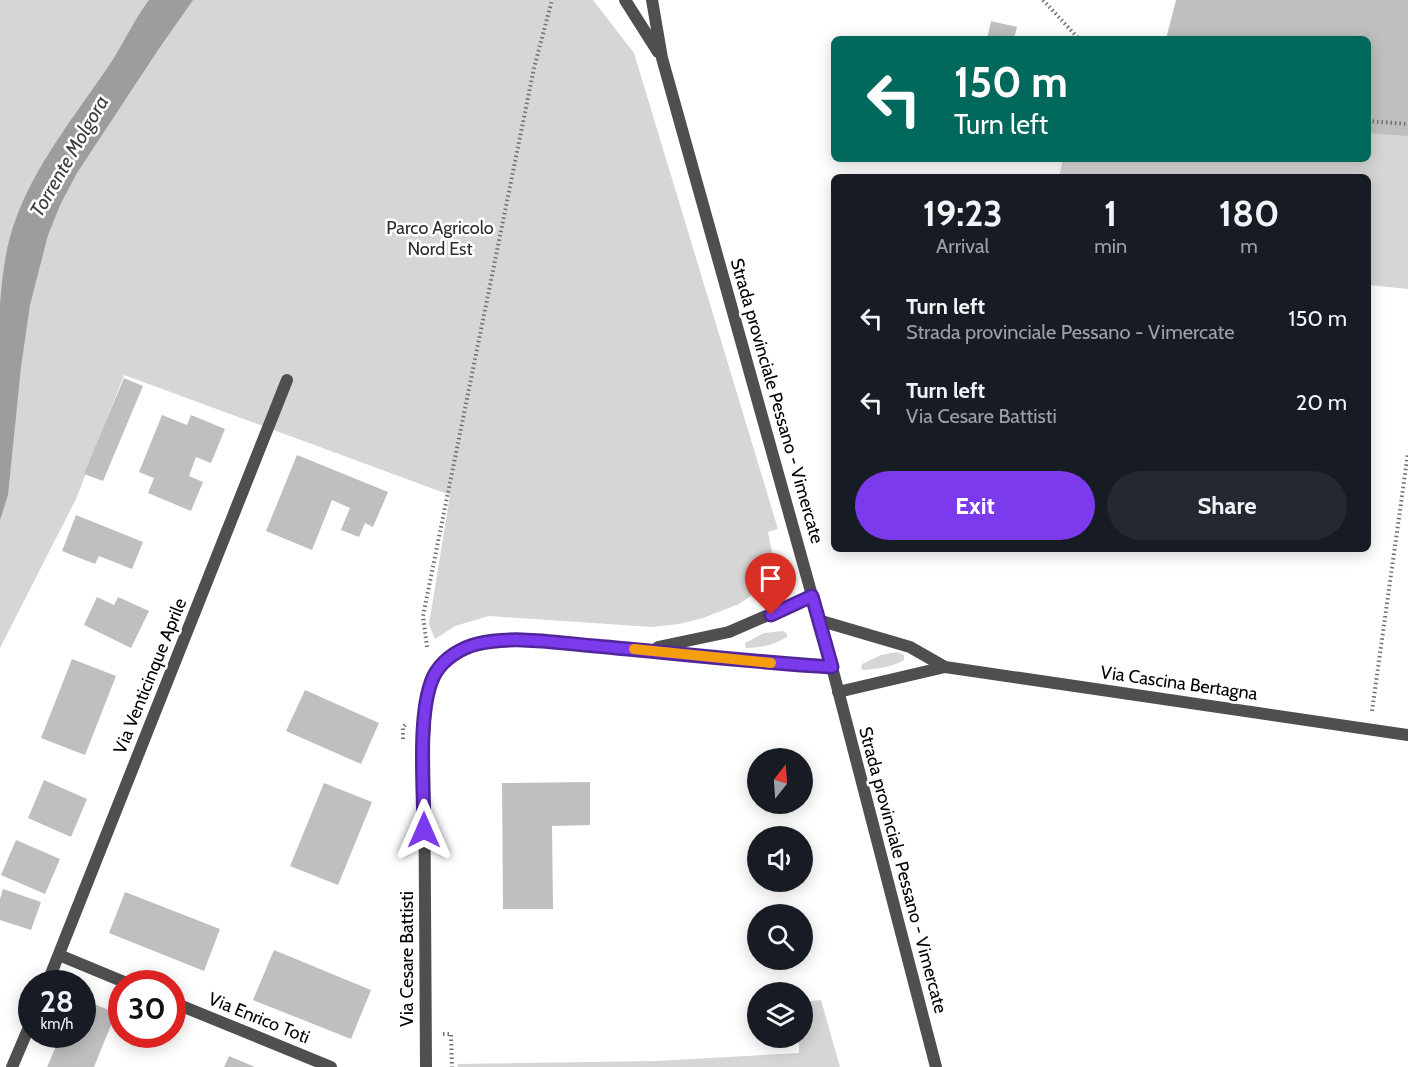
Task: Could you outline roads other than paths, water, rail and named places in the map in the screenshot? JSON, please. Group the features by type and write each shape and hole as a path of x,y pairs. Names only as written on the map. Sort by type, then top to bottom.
{"street":[{"name":"Strada provinciale Pessano - Vimercate","path":"625,0 662,58"},
{"name":"Strada provinciale Pessano - Vimercate","path":"652,0 662,58 832,667 936,1067"},
{"name":"Via Venticinque Aprile","path":"53,970 287,380"},
{"name":"Via Cesare Battisti","path":"642,650 729,632 812,596"},
{"name":"Via Cascina Bertagna","path":"818,620 910,647 945,667 1408,735"},
{"name":"Via Cesare Battisti","path":"426,1067 424,740 427,704 433,678 445,661 475,644 495,641 642,650 755,662 832,667"},
{"name":"Via Cascina Bertagna","path":"838,692 945,667"},
{"path":"59,955 108,975"},
{"name":"Via Enrico Toti","path":"186,1008 331,1067"},
{"path":"12,1067 20,1048"}],"water":[{"name":"Torrente Molgora","path":"149,0 193,0 77,173 48,235 30,305 21,367 8,495 0,520 0,305 4,264 11,234 32,182"}],"park label":[{"name":"Parco Agricolo Nord Est","path":"440,238"}]}
